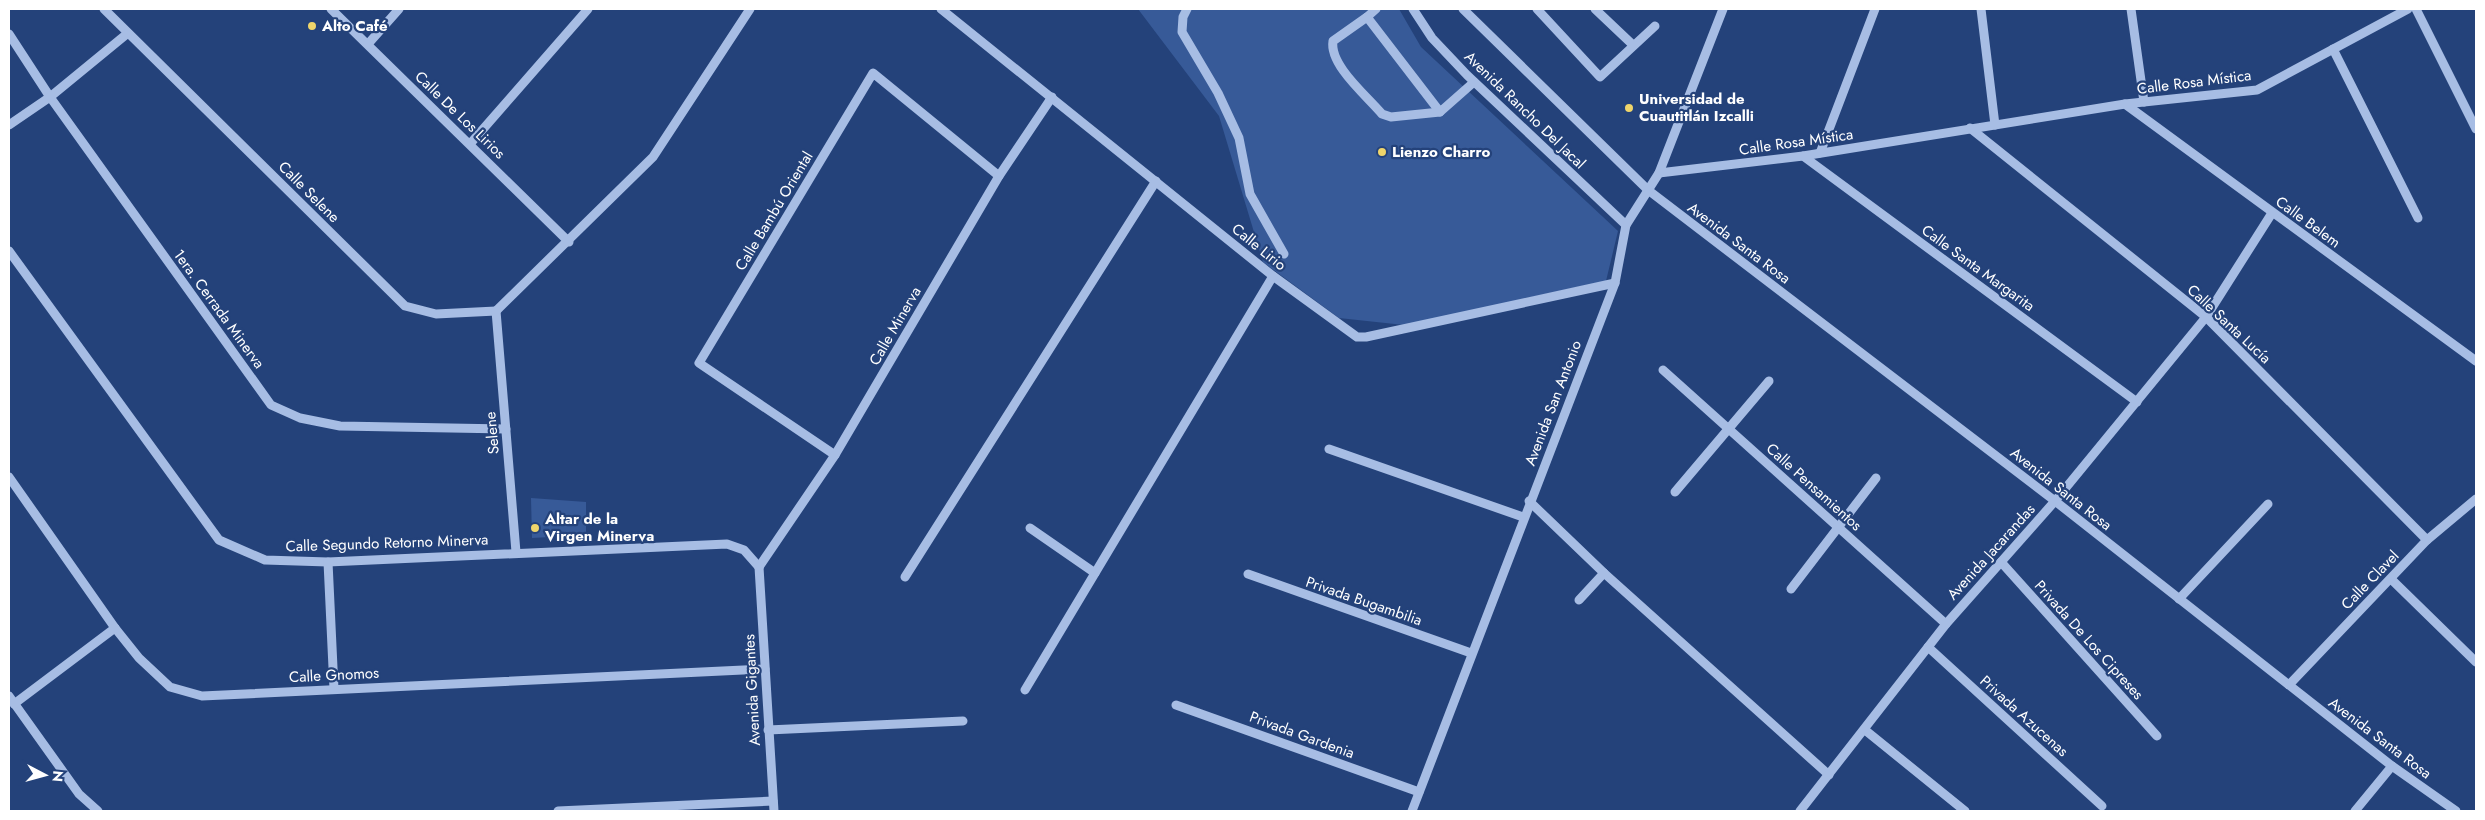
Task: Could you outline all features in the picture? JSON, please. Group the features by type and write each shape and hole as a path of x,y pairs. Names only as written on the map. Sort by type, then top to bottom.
{"street":[{"name":"Calle Selene","path":"104,9 404,306 436,314 496,311"},
{"name":"Calle De Los Lirios","path":"331,9 569,242"},
{"path":"368,44 399,9"},
{"path":"470,144 588,9"},
{"path":"496,311 569,242 653,157 750,9"},
{"name":"Calle Lirio","path":"942,9 1273,276 1357,337 1366,337 1615,283"},
{"path":"1186,9 1183,17 1182,32 1218,93 1239,138 1250,194 1284,254"},
{"path":"1376,9 1333,41 1331,50 1337,64 1382,114 1392,117 1440,112 1474,82"},
{"name":"Avenida Rancho Del Jacal","path":"1413,9 1432,38 1474,82 1626,225"},
{"name":"Avenida Rancho Del Jacal","path":"1463,9 1648,190"},
{"path":"1537,9 1600,78 1655,26"},
{"path":"1595,9 1633,46"},
{"name":"Avenida San Antonio","path":"1412,811 1529,501 1615,283 1626,225 1659,174 1723,9"},
{"path":"1820,153 1875,9"},
{"path":"1981,9 1995,125"},
{"path":"2131,9 2144,102"},
{"name":"Calle Rosa Mística","path":"1659,174 1803,156 2125,104 2257,90 2408,9"},
{"path":"2416,9 2476,129"},
{"path":"1367,17 1440,112"},
{"path":"9,125 50,98 128,33"},
{"name":"1era. Cerrada Minerva","path":"9,34 50,98 271,405 300,418 340,426 506,429"},
{"path":"2333,49 2418,218"},
{"name":"Calle Bambú Oriental","path":"835,455 699,363 873,72 999,176"},
{"name":"Calle Minerva","path":"759,567 835,455 999,176 1052,97"},
{"name":"Calle Belem","path":"2125,104 2476,361"},
{"name":"Calle Santa Lucía","path":"1970,128 2206,317 2427,540"},
{"name":"Calle Santa Margarita","path":"1803,156 2137,402"},
{"path":"905,577 1156,181"},
{"name":"Avenida Santa Rosa","path":"1648,190 2055,501 2392,766 2456,811"},
{"name":"Avenida Jacarandas","path":"1800,811 1946,624 2055,501 2206,317 2272,213"},
{"name":"Calle Segundo Retorno Minerva","path":"9,251 219,540 264,560 328,562 726,544 744,550 759,567"},
{"path":"1025,690 1273,276"},
{"name":"Selene","path":"496,311 516,552"},
{"name":"Calle Pensamientos","path":"1663,370 1946,624"},
{"path":"1675,492 1769,381"},
{"path":"1329,450 1523,517"},
{"name":"Calle Gnomos","path":"9,477 115,628 139,658 170,687 202,696 765,669"},
{"path":"1791,588 1876,478"},
{"name":"Calle Clavel","path":"2289,685 2427,540 2476,499"},
{"path":"1529,501 1604,573 1829,775"},
{"path":"2179,599 2268,504"},
{"path":"1030,528 1095,573"},
{"path":"328,562 334,689"},
{"name":"Privada De Los Cipreses","path":"2001,562 2157,736"},
{"name":"Avenida Gigantes","path":"759,567 774,811"},
{"path":"1579,600 1604,573"},
{"name":"Privada Bugambilia","path":"1248,574 1471,653"},
{"path":"2391,579 2476,662"},
{"path":"14,704 115,628"},
{"name":"Privada Azucenas","path":"1928,647 2102,806"},
{"path":"9,696 79,794 98,811"},
{"name":"Privada Gardenia","path":"1176,705 1418,792"},
{"path":"768,730 963,721"},
{"path":"1865,730 1965,811"},
{"path":"2354,811 2392,766"},
{"path":"558,811 773,801"}],"shaded area":[{"name":"Lienzo Charro","path":"1138,9 1399,9 1421,47 1618,231 1606,281 1404,325 1339,318 1263,262 1219,116"},
{"path":"531,498 586,502 586,535 532,538"}],"place":[{"name":"Alto Café","path":"312,26"},
{"name":"Universidad de Cuautitlán Izcalli","path":"1629,108"},
{"name":"Lienzo Charro","path":"1382,152"},
{"name":"Altar de la Virgen Minerva","path":"535,528"}]}
